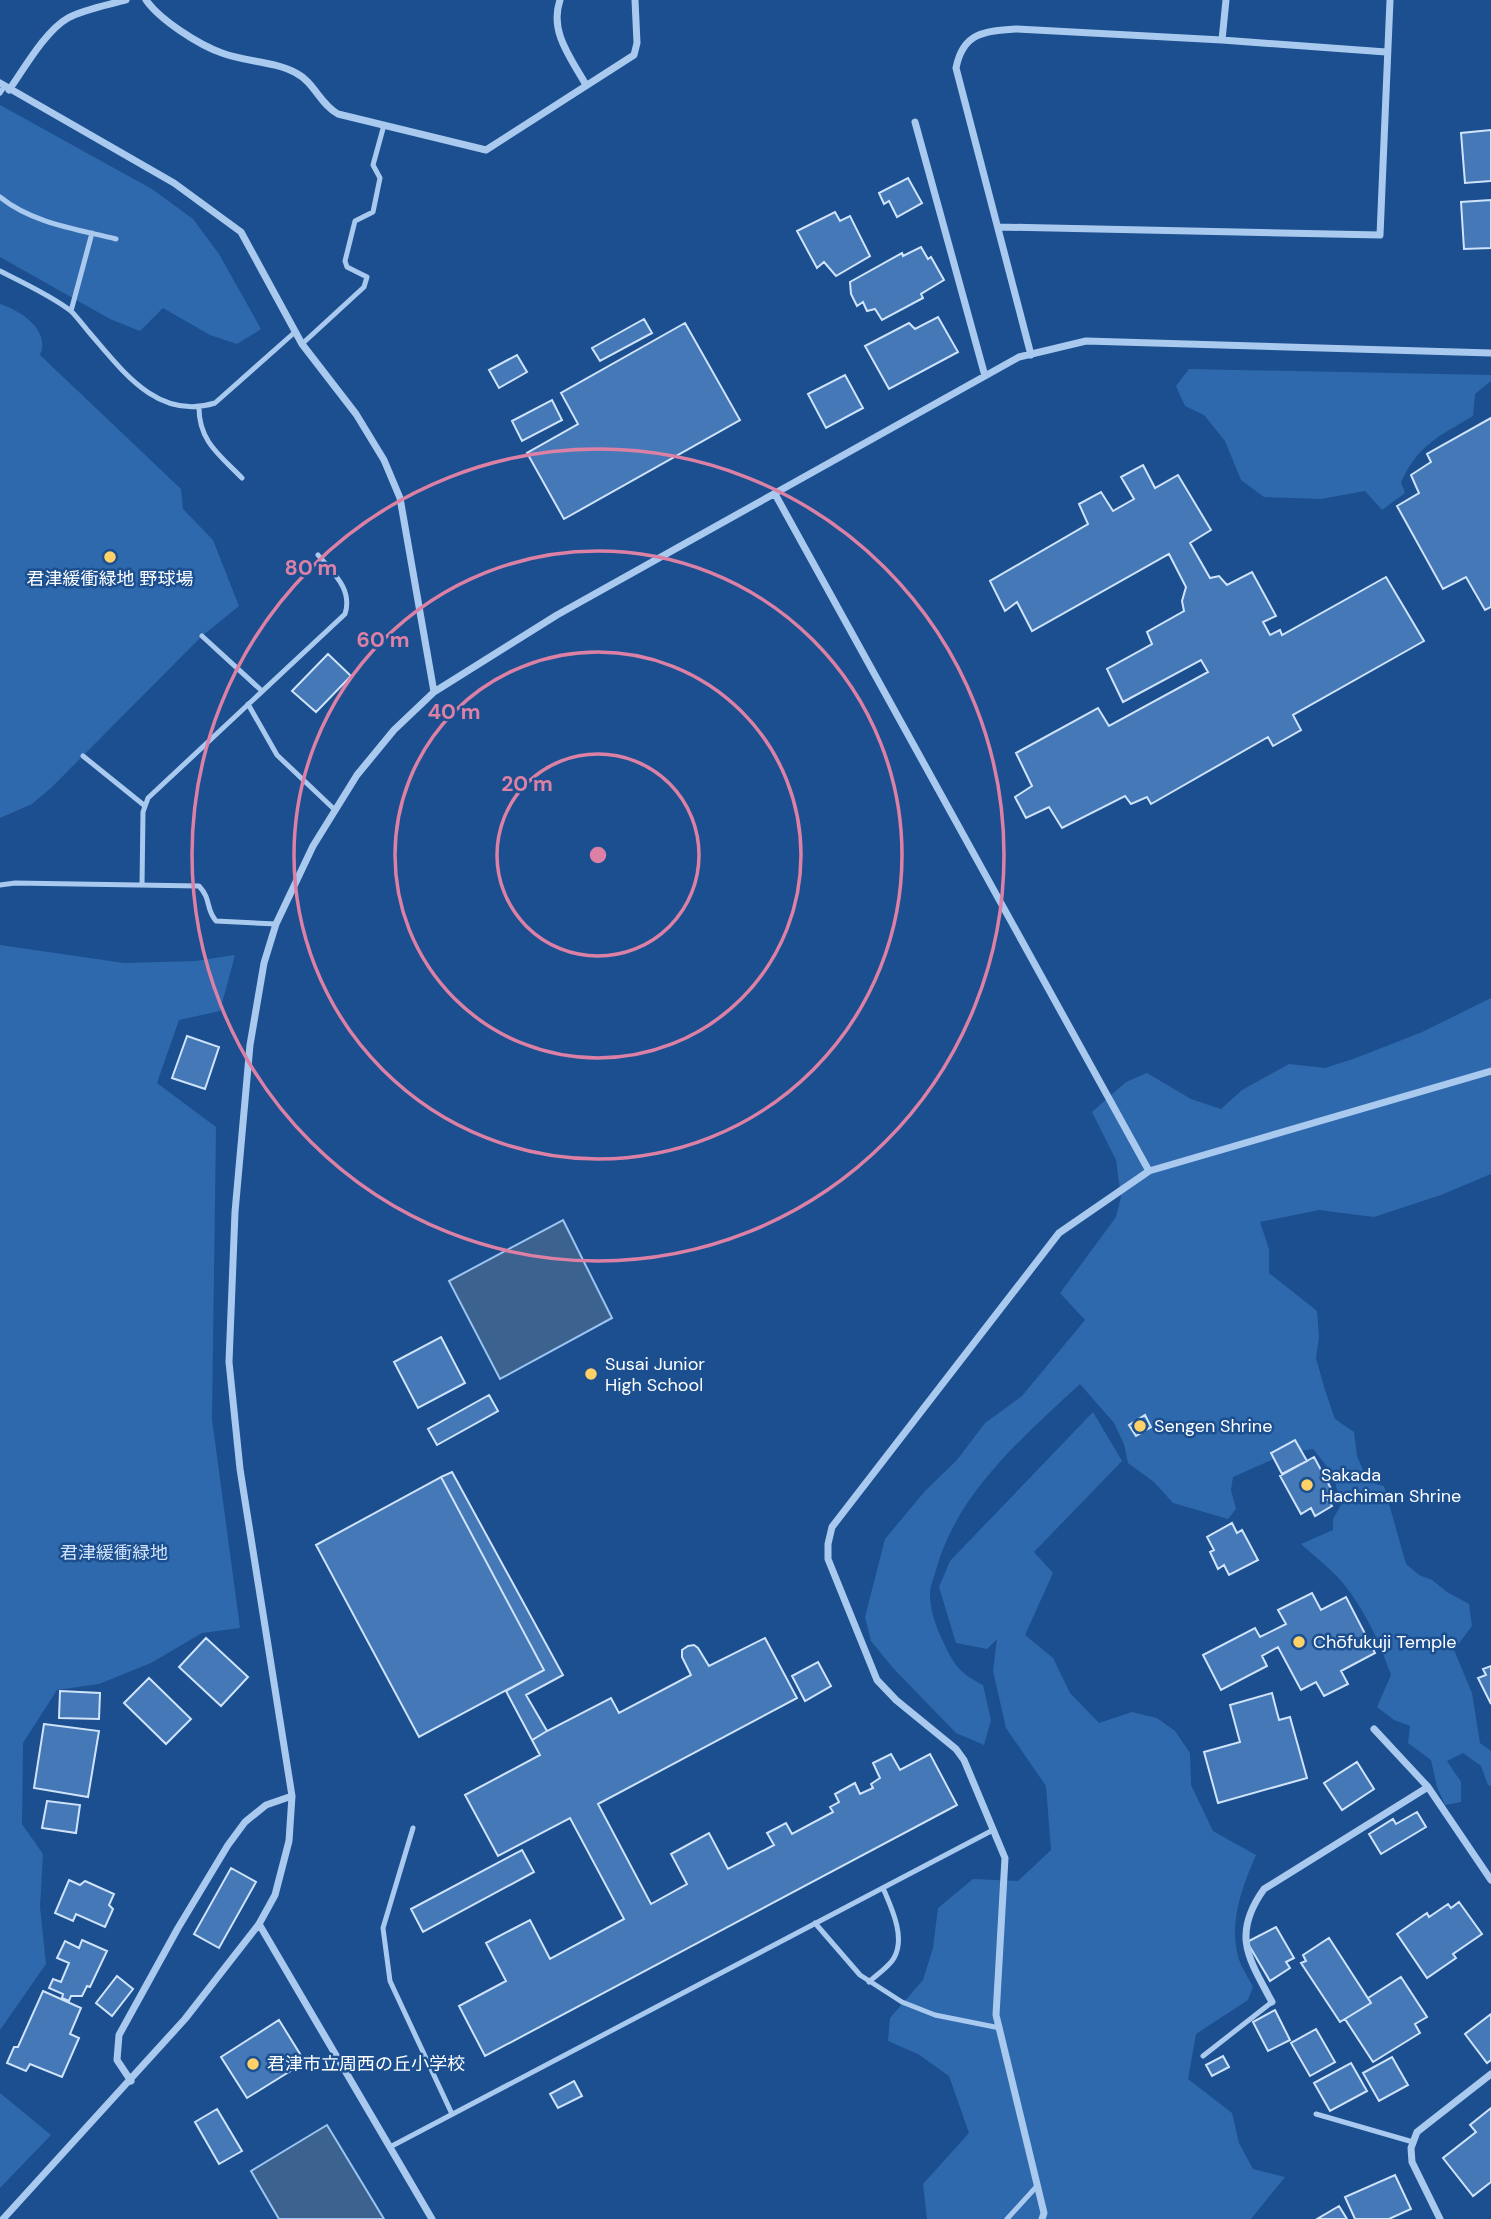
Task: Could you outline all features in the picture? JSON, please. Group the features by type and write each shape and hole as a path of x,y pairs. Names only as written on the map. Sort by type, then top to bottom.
{"street":[{"path":"126,0 68,18 55,28 3,88 174,183 241,232 302,344 356,414 384,460 400,498 435,692"},
{"path":"146,0 152,9 181,30 221,53 294,71 306,79 328,109 338,114 486,150 634,55 637,43 635,0"},
{"path":"560,0 555,13 556,27 586,86"},
{"path":"1222,40 1226,0"},
{"path":"999,227 1380,235 1390,0"},
{"path":"1031,355 956,68 959,54 971,39 985,32 1017,29 1387,52"},
{"path":"915,122 985,376"},
{"path":"3,2219 185,2019 259,1924 275,1895 289,1841 292,1796 240,1469 229,1362 235,1212 250,1045 264,963 276,924 313,846 357,775 394,730 435,692 557,615 1019,357 1086,341 1491,353"},
{"path":"775,494 1149,1171"},
{"path":"1042,2219 1044,2213 996,2015 1005,1858 964,1760 956,1749 896,1700 877,1680 828,1559 832,1527 1059,1233 1149,1171 1491,1071"},
{"path":"1374,1729 1427,1787 1491,1880"},
{"path":"1272,2003 1254,1967 1244,1936 1255,1902 1264,1889 1427,1787"},
{"path":"131,2081 117,2060 119,2035 178,1928 245,1822 266,1805 292,1796"},
{"path":"259,1924 432,2219"},
{"path":"1440,2219 1412,2162 1413,2142 1417,2132 1491,2074"}],"lane":[{"path":"302,344 367,282 367,277 347,267 345,261 355,221 373,212 380,178 373,165 384,125"},
{"path":"0,197 11,206 48,222 116,239"},
{"path":"71,311 92,233"},
{"path":"0,271 71,311 131,381 157,398 179,406 199,408 215,402 295,332"},
{"path":"199,408 201,430 209,444 243,478"},
{"path":"142,885 143,812 148,798 345,614 349,602 342,584 318,555"},
{"path":"202,636 262,691"},
{"path":"248,704 277,755 335,810"},
{"path":"83,756 145,806"},
{"path":"0,885 199,886 207,894 210,914 216,921 276,924"},
{"path":"413,1828 383,1928 390,1981 452,2114"},
{"path":"390,2147 993,1830"},
{"path":"869,1982 893,1959 897,1946 893,1910 883,1888"},
{"path":"815,1923 860,1975 902,2002 935,2015 1000,2028"},
{"path":"1203,2056 1272,2003"},
{"path":"1316,2114 1413,2142"},
{"path":"1007,2219 1037,2186"}],"green space":[{"path":"0,105 152,189 193,219 219,254 261,329 237,344 210,335 163,308 140,331 110,319 0,257"},
{"name":"君津緩衝緑地 野球場","path":"0,304 32,322 41,337 40,355 181,489 183,509 213,540 239,606 202,636 52,787 32,804 0,818"},
{"path":"1189,369 1491,375 1491,381 1475,394 1473,416 1422,450 1401,482 1405,493 1382,510 1365,491 1321,499 1264,497 1241,480 1225,441 1204,415 1185,406 1176,386"},
{"name":"君津緩衝緑地","path":"0,945 124,963 195,961 235,955 220,1011 179,1020 157,1083 216,1127 212,1419 240,1628 202,1633 151,1663 99,1684 57,1690 23,1743 22,1824 43,1854 40,1907 46,1964 0,2030"},
{"path":"1491,998 1491,1174 1441,1195 1374,1217 1319,1210 1260,1222 1269,1249 1269,1273 1317,1311 1319,1337 1316,1358 1335,1419 1354,1432 1357,1456 1368,1482 1384,1486 1406,1564 1419,1575 1432,1580 1469,1604 1472,1626 1454,1650 1472,1693 1480,1743 1491,1751 1491,1786 1488,1785 1481,1766 1463,1753 1447,1761 1461,1782 1461,1802 1445,1805 1437,1787 1431,1760 1408,1743 1410,1726 1394,1720 1377,1707 1391,1675 1376,1638 1364,1614 1342,1582 1301,1544 1333,1530 1333,1519 1341,1505 1333,1474 1313,1449 1287,1453 1233,1477 1231,1490 1236,1509 1228,1519 1173,1503 1154,1482 1128,1463 1124,1444 1114,1423 1080,1384 1016,1445 977,1490 960,1514 937,1567 930,1593 935,1623 954,1662 968,1676 983,1685 991,1720 984,1745 956,1733 893,1668 871,1641 865,1617 885,1539 925,1491 957,1460 985,1423 1022,1396 1085,1320 1060,1293 1116,1217 1121,1197 1116,1160 1092,1112 1126,1082 1147,1073 1191,1099 1221,1109 1242,1090 1289,1064 1325,1068 1353,1059 1420,1033"},
{"path":"1093,1412 1122,1461 1034,1552 1053,1573 1025,1635 1053,1658 1070,1693 1099,1723 1132,1712 1157,1718 1175,1731 1190,1753 1191,1785 1213,1831 1256,1855 1242,1890 1235,1927 1238,1957 1253,1987 1248,2000 1196,2034 1188,2079 1232,2113 1239,2143 1253,2169 1285,2177 1251,2219 927,2219 923,2184 969,2133 949,2076 918,2054 888,2041 890,2018 923,1980 933,1948 938,1908 973,1879 1018,1881 1051,1850 1046,1786 1006,1728 993,1671 997,1639 987,1649 956,1643 939,1587 950,1561"},
{"path":"0,2093 51,2135 0,2188"}],"shaded area":[{"path":"563,1220 612,1318 500,1379 449,1281"},
{"path":"327,2125 384,2219 279,2219 251,2171"}],"building":[{"path":"1491,130 1491,181 1465,183 1461,133"},
{"path":"908,178 922,203 897,217 889,201 884,204 879,193"},
{"path":"1491,200 1491,248 1464,249 1461,202"},
{"path":"835,212 840,221 850,216 870,256 836,276 824,262 817,268 797,231"},
{"path":"921,247 928,259 931,257 944,280 921,294 923,298 882,320 875,309 867,311 863,302 857,306 851,294 850,282 902,253 903,256"},
{"path":"938,317 958,352 889,389 865,346 909,323 915,329"},
{"path":"644,319 652,333 600,361 592,348"},
{"path":"685,323 740,420 564,519 527,453 578,424 561,393"},
{"path":"517,355 527,372 499,388 489,370"},
{"path":"845,375 863,408 826,428 808,394"},
{"path":"552,400 562,420 522,441 512,421"},
{"path":"1491,418 1491,607 1485,610 1466,577 1443,589 1397,506 1419,493 1411,475 1431,462 1427,454"},
{"path":"1143,465 1155,488 1178,475 1211,530 1190,543 1210,578 1219,576 1227,585 1252,572 1276,616 1263,622 1270,635 1280,630 1282,635 1386,577 1424,641 1293,715 1301,730 1273,746 1268,737 1151,804 1147,797 1131,804 1125,796 1062,828 1049,807 1026,818 1015,797 1032,786 1016,753 1098,708 1109,726 1208,672 1201,660 1123,702 1107,669 1152,644 1147,632 1184,611 1182,601 1186,587 1169,554 1032,631 1017,602 1005,611 990,581 1088,524 1079,504 1101,492 1113,511 1134,499 1121,477"},
{"path":"328,654 351,676 316,712 292,691"},
{"path":"187,1036 219,1047 205,1089 172,1078"},
{"path":"441,1337 465,1383 418,1408 394,1362"},
{"path":"489,1395 498,1411 437,1445 428,1429"},
{"name":"Sengen Shrine","path":"1145,1415 1151,1427 1136,1436 1129,1425"},
{"path":"1295,1440 1307,1461 1282,1474 1271,1453"},
{"name":"Sakada Hachiman Shrine","path":"1314,1457 1334,1494 1327,1498 1332,1506 1315,1516 1311,1508 1301,1514 1280,1476"},
{"path":"452,1472 563,1675 526,1695 547,1731 532,1740 506,1691 544,1670 441,1477"},
{"path":"441,1477 544,1670 419,1737 316,1545"},
{"path":"1232,1523 1237,1533 1242,1530 1258,1560 1229,1575 1224,1565 1218,1569 1210,1552 1214,1550 1207,1537"},
{"name":"Chōfukuji Temple","path":"1312,1593 1321,1610 1346,1597 1375,1653 1341,1671 1348,1684 1324,1696 1316,1682 1301,1690 1278,1647 1262,1656 1267,1666 1221,1690 1203,1655 1255,1628 1260,1637 1286,1624 1278,1610"},
{"path":"206,1638 248,1677 221,1706 179,1667"},
{"path":"765,1638 797,1698 598,1804 651,1904 687,1884 671,1854 709,1833 728,1869 774,1845 767,1833 786,1823 792,1834 833,1812 830,1807 839,1802 835,1794 855,1783 860,1794 873,1788 871,1784 880,1778 873,1763 891,1754 900,1770 930,1754 957,1805 485,2056 459,2006 506,1981 486,1943 530,1920 550,1959 624,1919 570,1818 498,1856 465,1795 540,1755 532,1740 547,1731 611,1698 619,1713 691,1675 682,1657 682,1650 688,1646 694,1645 698,1648 709,1666"},
{"path":"818,1662 831,1686 805,1701 792,1676"},
{"path":"1491,1666 1491,1704 1478,1678 1486,1675 1483,1669"},
{"path":"149,1678 191,1719 166,1744 124,1703"},
{"path":"60,1691 100,1693 99,1719 59,1718"},
{"path":"1272,1693 1279,1720 1290,1717 1307,1778 1218,1803 1204,1752 1240,1742 1230,1705"},
{"path":"44,1724 99,1731 88,1797 34,1788"},
{"path":"1357,1762 1374,1789 1342,1810 1324,1783"},
{"path":"47,1801 80,1805 76,1833 42,1828"},
{"path":"1417,1812 1426,1827 1381,1854 1369,1834 1393,1819 1396,1824"},
{"path":"522,1850 534,1872 423,1932 411,1909"},
{"path":"231,1868 256,1882 219,1948 194,1934"},
{"path":"69,1880 80,1885 85,1881 114,1894 109,1905 113,1909 105,1927 76,1914 73,1921 55,1913"},
{"path":"1459,1902 1482,1934 1453,1954 1456,1958 1427,1978 1397,1934 1427,1913 1429,1917 1448,1904 1451,1908"},
{"path":"1276,1927 1294,1958 1286,1962 1290,1968 1270,1981 1247,1942"},
{"path":"1329,1938 1371,2003 1340,2022 1301,1963 1306,1961 1303,1955"},
{"path":"82,1940 107,1951 90,1987 87,1986 82,1996 71,1996 69,2001 62,1998 63,1994 49,1988 53,1979 61,1982 69,1963 57,1958 65,1941 79,1948"},
{"path":"117,1976 133,1989 112,2016 96,2003"},
{"path":"1401,1977 1427,2017 1415,2024 1420,2033 1373,2062 1345,2019 1371,2003 1368,1998"},
{"path":"43,1991 81,2008 70,2034 79,2038 62,2077 30,2064 26,2071 7,2063 14,2047 18,2047"},
{"path":"1275,2010 1290,2040 1268,2051 1253,2022"},
{"path":"1491,2014 1491,2060 1487,2063 1465,2034"},
{"path":"279,2020 305,2062 247,2098 221,2057"},
{"path":"1316,2029 1335,2062 1310,2076 1291,2043"},
{"path":"1223,2056 1229,2067 1212,2076 1206,2065"},
{"path":"1392,2057 1408,2085 1379,2101 1363,2073"},
{"path":"1351,2063 1367,2091 1330,2111 1314,2083"},
{"path":"574,2081 582,2096 558,2108 550,2094"},
{"path":"1491,2108 1491,2182 1473,2196 1443,2158 1476,2132 1470,2125"},
{"path":"217,2109 242,2151 219,2164 195,2122"},
{"path":"1395,2175 1411,2209 1389,2219 1355,2219 1345,2197"},
{"path":"1339,2206 1347,2219 1317,2219"}],"place":[{"name":"君津緩衝緑地 野球場","path":"110,557"},
{"name":"Susai Junior High School","path":"591,1374"},
{"name":"Sengen Shrine","path":"1140,1426"},
{"name":"Sakada Hachiman Shrine","path":"1307,1485"},
{"name":"Chōfukuji Temple","path":"1299,1642"},
{"name":"君津市立周西の丘小学校","path":"253,2064"}]}
